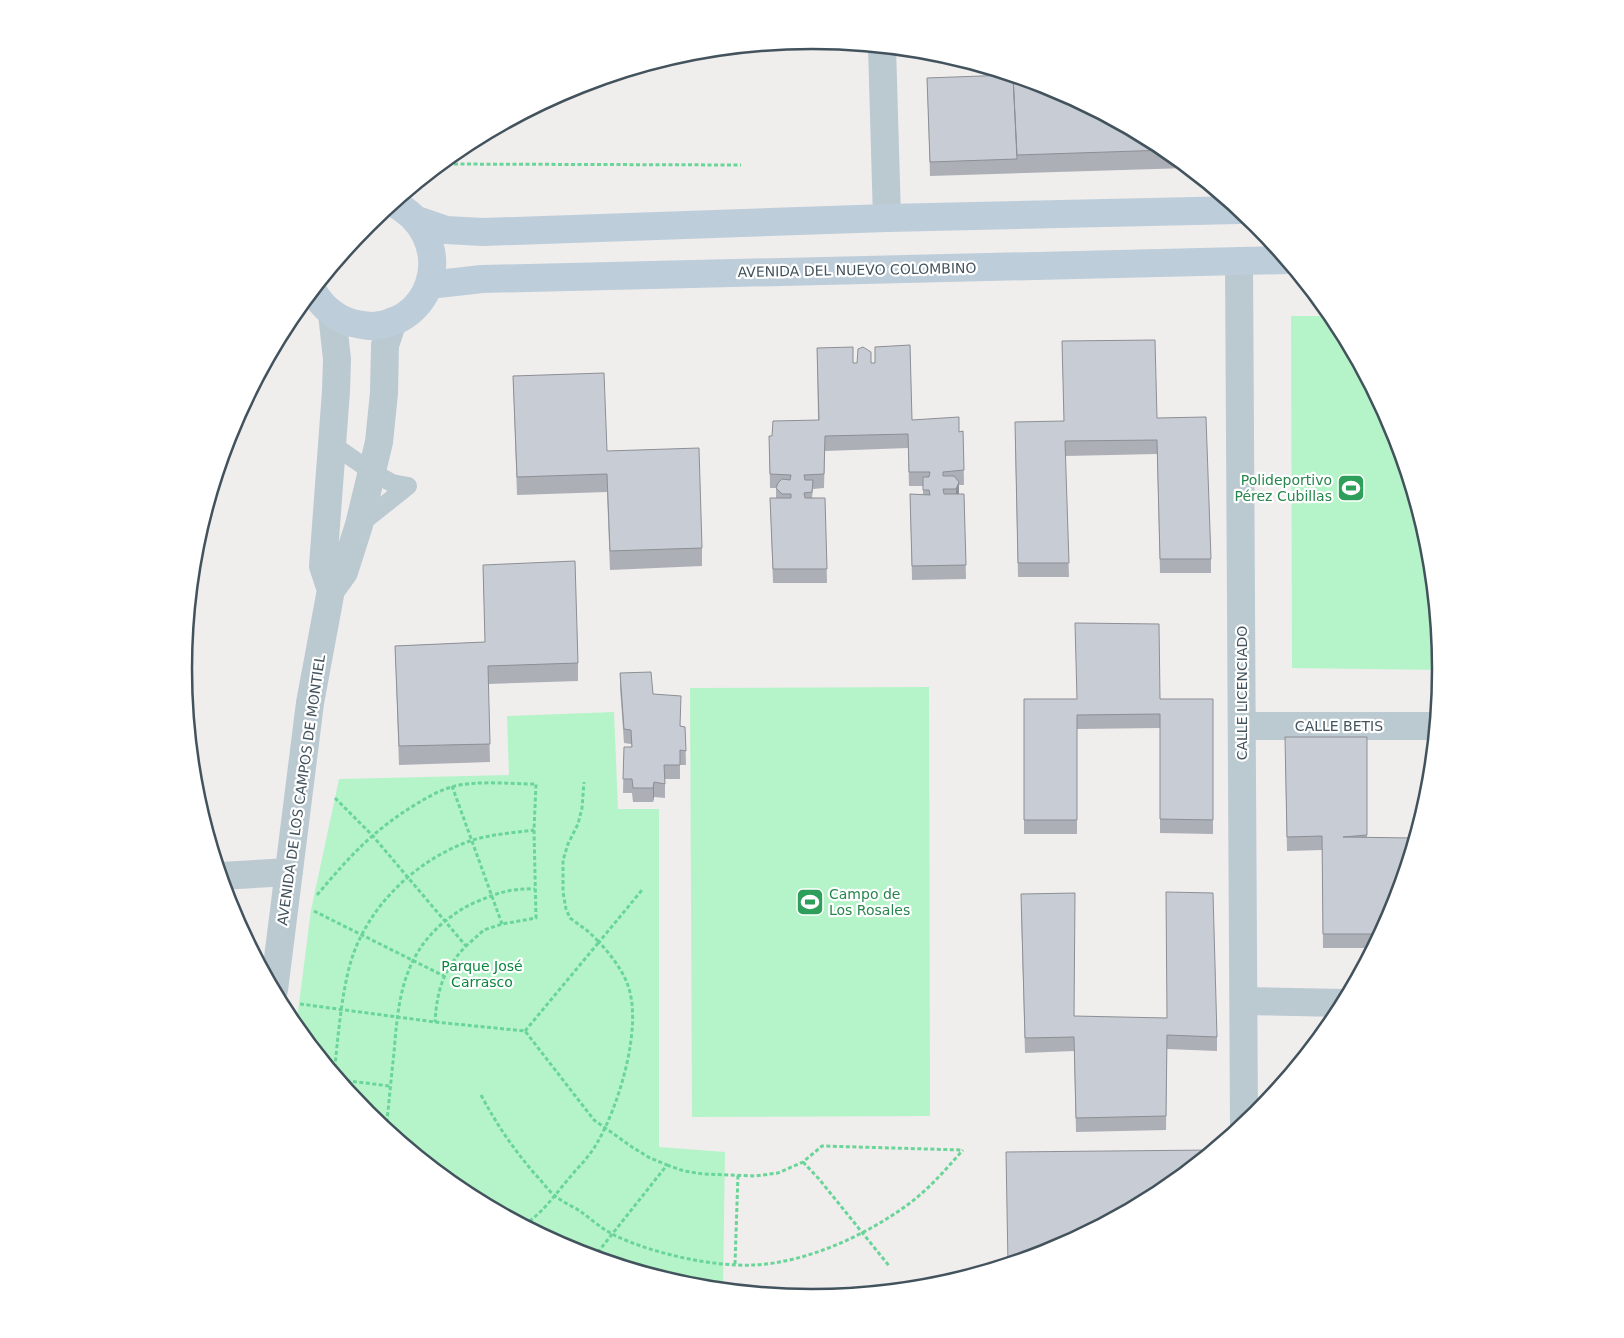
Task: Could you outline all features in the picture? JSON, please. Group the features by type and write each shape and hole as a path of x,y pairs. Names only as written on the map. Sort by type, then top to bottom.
{"street":[{"path":"882,53 887,218"},
{"path":"316,296 332,314 351,323 372,326 393,322 408,313 421,300 429,285 433,268 432,250 427,234 417,220 399,206"},
{"path":"417,220 446,230 483,232 887,218 1229,210"},
{"name":"AVENIDA DEL NUEVO COLOMBINO","path":"429,285 482,279 1278,260"},
{"name":"CALLE LICENCIADO","path":"1239,261 1244,1114"},
{"name":"AVENIDA DE LOS CAMPOS DE MONTIEL","path":"331,590 323,566 337,359 332,314"},
{"name":"AVENIDA DE LOS CAMPOS DE MONTIEL","path":"275,980 310,703 331,590 344,572 359,525 379,442 384,393 385,345 393,322"},
{"name":"CALLE BETIS","path":"1242,726 1429,726"},
{"path":"228,876 289,872"},
{"path":"1244,1001 1335,1003"}],"lane":[{"path":"332,444 372,472 392,483 408,486 359,525"}],"path":[{"path":"452,164 740,165"},
{"path":"530,1221 555,1196 596,1145 611,1118 630,1048 634,1016 627,983 609,953 589,932 570,918 566,909 563,892 563,860 568,844 578,824 582,808 584,782"},
{"path":"313,900 344,863 372,835 394,817 428,798 452,786 536,784 534,830 536,918 502,924 484,930 458,954 444,976 436,999 435,1022"},
{"path":"452,786 502,924"},
{"path":"335,798 372,835 466,946"},
{"path":"335,1065 342,1009 351,961 362,935 389,895 408,876 450,849 472,840 534,830"},
{"path":"387,1120 397,1017 402,990 413,960 422,945 445,922 468,905 492,895 514,889 535,889"},
{"path":"525,1031 642,890"},
{"path":"311,910 444,976"},
{"path":"299,1004 435,1022 525,1031 594,1120 650,1158 684,1171 755,1176 778,1173 803,1162 822,1146 963,1150 936,1180 910,1203 841,1243 794,1258 754,1265 723,1264 659,1252 612,1234 555,1196 509,1144 481,1095"},
{"path":"349,1081 390,1086"},
{"path":"803,1162 890,1267"},
{"path":"599,1251 667,1165"},
{"path":"735,1264 738,1174"}],"green space":[{"name":"Polideportivo Pérez Cubillas","path":"1291,316 1322,316 1349,359 1368,395 1385,432 1411,508 1427,588 1431,628 1432,670 1292,668"},
{"name":"Campo de Los Rosales","path":"929,687 930,1116 692,1117 690,688"},
{"name":"Parque José Carrasco","path":"614,712 618,809 659,809 659,1147 725,1152 723,1283 651,1268 575,1242 502,1206 467,1185 434,1161 373,1108 320,1047 297,1016 311,910 339,779 509,775 507,716"}],"building":[{"path":"991,76 1013,83 1017,159 930,162 927,78"},
{"path":"1013,83 1049,96 1086,113 1153,150 1017,155"},
{"path":"1155,340 1157,418 1206,417 1211,559 1160,559 1157,440 1065,441 1069,563 1018,563 1015,422 1064,421 1062,341"},
{"path":"910,345 912,420 959,417 959,432 963,431 964,470 943,472 943,476 954,476 959,482 956,489 943,489 944,494 964,494 966,565 912,566 910,494 930,495 929,490 923,490 923,477 929,477 930,472 909,472 908,434 825,436 824,474 804,475 805,480 813,480 812,492 804,493 805,498 825,498 827,569 773,569 770,498 791,498 791,494 782,494 776,488 782,479 790,480 791,475 770,474 769,436 772,436 773,421 819,420 817,348 853,347 853,363 857,363 858,349 863,347 871,352 871,363 875,363 875,347"},
{"path":"604,373 607,451 699,448 702,548 610,551 607,474 517,477 513,376"},
{"path":"575,561 578,663 488,666 490,744 399,746 395,646 485,642 483,565"},
{"path":"1075,623 1159,624 1160,699 1213,699 1213,820 1160,819 1160,714 1077,715 1077,820 1024,820 1024,699 1077,699"},
{"path":"651,672 653,694 681,696 680,726 685,727 686,751 680,750 680,765 664,765 665,784 654,782 653,788 633,788 632,779 623,779 624,747 632,747 631,730 624,729 620,673"},
{"path":"1285,737 1367,737 1367,835 1343,837 1408,838 1385,906 1372,934 1323,934 1322,836 1287,837"},
{"path":"1166,892 1213,893 1217,1037 1167,1035 1166,1116 1076,1118 1074,1037 1025,1038 1021,894 1075,893 1074,1016 1167,1018"},
{"path":"1203,1150 1157,1185 1122,1206 1049,1242 1008,1257 1006,1152"}],"place":[{"name":"Polideportivo Pérez Cubillas","path":"1351,488"},
{"name":"Campo de Los Rosales","path":"810,902"}]}
